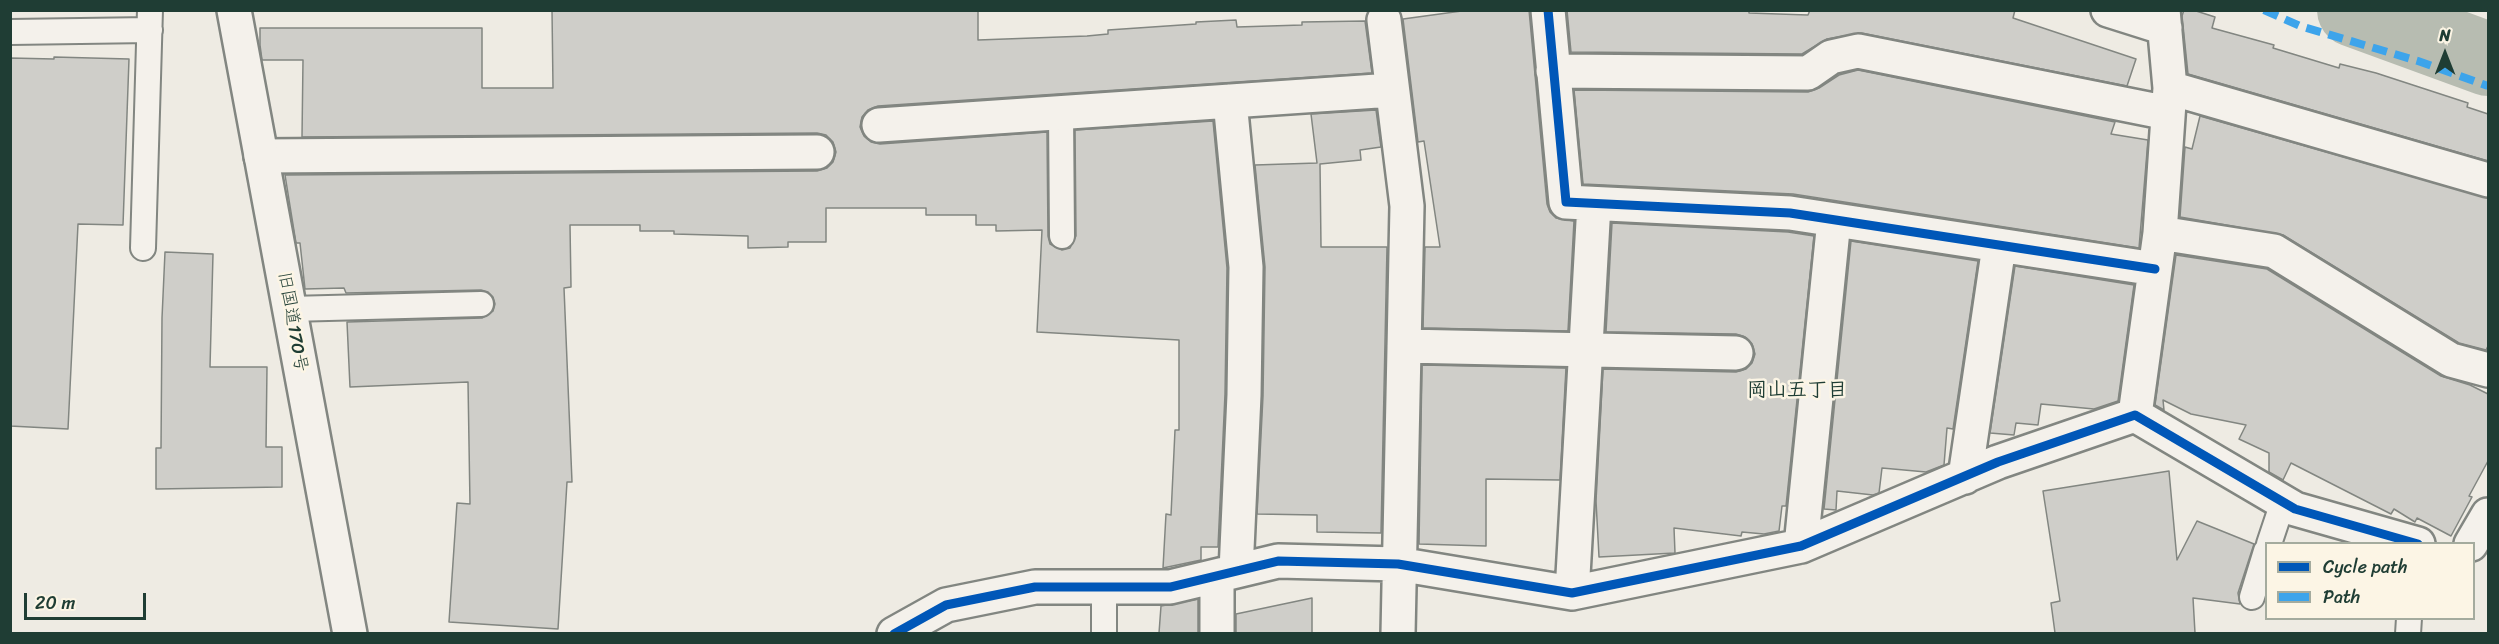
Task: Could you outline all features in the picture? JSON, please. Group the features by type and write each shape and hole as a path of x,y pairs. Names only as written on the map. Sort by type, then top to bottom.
{"main road":[{"name":"旧国道170号","path":"234,10 350,633"},
{"path":"1548,10 1566,202 1790,213 2155,269"},
{"path":"2108,10 2164,19 2169,100 2160,233 2135,415"},
{"path":"1384,20 1407,206 1398,633"},
{"path":"1553,71 1808,73 1831,57 1858,51 2169,100 2488,180"},
{"path":"879,125 1392,90"},
{"path":"1217,633 1227,573 1244,395 1246,267 1230,101"},
{"path":"261,156 817,152"},
{"path":"1572,593 1594,204"},
{"path":"1801,546 1834,220"},
{"path":"2160,233 2274,251 2451,360 2488,370"},
{"path":"1965,477 1999,246"},
{"path":"1404,346 1736,353"},
{"path":"894,633 945,605 1035,587 1170,587 1278,561 1398,564 1572,593 1801,546 1998,462 2135,415 2295,509 2412,542"},
{"path":"2472,542 2488,515"}],"lane":[{"path":"10,32 150,20 142,248"},
{"path":"1061,113 1062,236"},
{"path":"290,309 481,304"},
{"path":"2269,542 2283,501"},
{"path":"2252,597 2265,554"},
{"path":"1104,587 1104,633"}],"building":[{"path":"552,10 978,10 978,40 1087,36 1108,34 1108,30 1236,20 1237,27 1302,25 1302,22 1365,21 1372,73 878,106 868,110 862,117 860,127 864,136 871,142 880,144 1047,132 1048,236 1050,244 1062,250 1070,248 1076,236 1075,130 1213,121 1227,268 1225,394 1218,547 1201,547 1201,560 1163,568 1166,514 1171,515 1175,430 1179,430 1179,340 1037,332 1042,230 996,231 996,225 976,225 976,215 926,215 926,208 826,208 826,242 788,242 788,247 748,248 748,236 640,231 640,225 570,225 571,287 564,288 572,482 567,482 558,629 449,622 457,503 470,504 468,382 350,387 347,322 482,318 493,311 495,304 493,297 481,290 346,293 344,288 305,289 300,243 296,243 285,175 817,171 827,168 833,162 836,152 833,142 826,135 817,133 302,137 303,60 262,60 260,28 482,28 482,88 553,88"},
{"path":"1469,10 1529,10 1547,204 1550,212 1556,218 1574,221 1568,331 1423,328 1425,247 1440,247 1424,141 1418,142 1403,19"},
{"path":"1567,10 1749,10 1749,13 1808,15 1810,10 2015,10 2013,18 2136,59 2127,86 1861,33 1827,39 1802,54 1571,52"},
{"path":"2184,10 2193,10 2215,17 2212,28 2274,45 2273,48 2339,68 2340,64 2376,73 2468,103 2467,107 2488,114 2488,161 2188,74 2182,16"},
{"path":"54,57 129,59 123,225 78,224 68,429 10,426 10,58 54,59"},
{"path":"1858,70 2115,122 2111,134 2148,140 2139,248 1793,194 1583,184 1574,90 1808,92 1839,75"},
{"path":"1376,110 1381,147 1360,150 1361,160 1320,164 1321,247 1387,247 1381,533 1317,532 1317,515 1257,514 1263,396 1265,267 1255,165 1317,163 1311,114"},
{"path":"2200,116 2488,198 2488,346 2486,350 2459,343 2283,235 2180,217 2185,147 2192,149"},
{"path":"1612,223 1788,232 1814,236 1786,506 1782,506 1779,531 1764,534 1742,532 1741,536 1674,528 1675,553 1599,557 1596,501 1603,369 1736,372 1746,369 1752,363 1755,354 1752,344 1745,337 1736,334 1606,332"},
{"path":"1851,241 1978,261 1953,429 1947,428 1944,465 1926,472 1882,468 1879,493 1873,495 1837,491 1836,510 1824,509"},
{"path":"165,252 213,254 210,367 267,367 266,447 282,447 282,487 156,489 156,448 161,448"},
{"path":"2176,255 2267,269 2441,376 2470,385 2488,394 2488,461 2451,536 2417,518 2415,522 2394,509 2391,514 2291,463 2283,480 2269,472 2269,453 2239,439 2246,425 2191,414 2163,400 2164,410 2155,405"},
{"path":"2015,266 2134,285 2118,401 2094,409 2041,404 2038,425 2016,423 2014,435 1990,433"},
{"path":"1422,365 1566,368 1560,480 1486,479 1486,546 1419,544"},
{"path":"2169,471 2177,560 2197,521 2254,544 2238,593 2240,604 2193,598 2195,633 2055,633 2051,603 2060,601 2043,491"},
{"path":"1312,598 1312,633 1236,633 1236,614"},
{"path":"1198,599 1198,633 1159,633 1161,606"}],"waterway":[{"path":"2354,10 2488,59"}],"marked path":[{"path":"2264,10 2300,26 2418,61 2488,86"}],"cycle path":[{"path":"1548,10 1566,202 1790,213 2155,269"},
{"path":"894,634 946,605 1035,587 1170,587 1278,561 1398,564 1572,593 1801,546 1998,462 2135,415 2295,509 2411,542"}],"district":[{"name":"岡山五丁目","path":"1797,391"}]}
